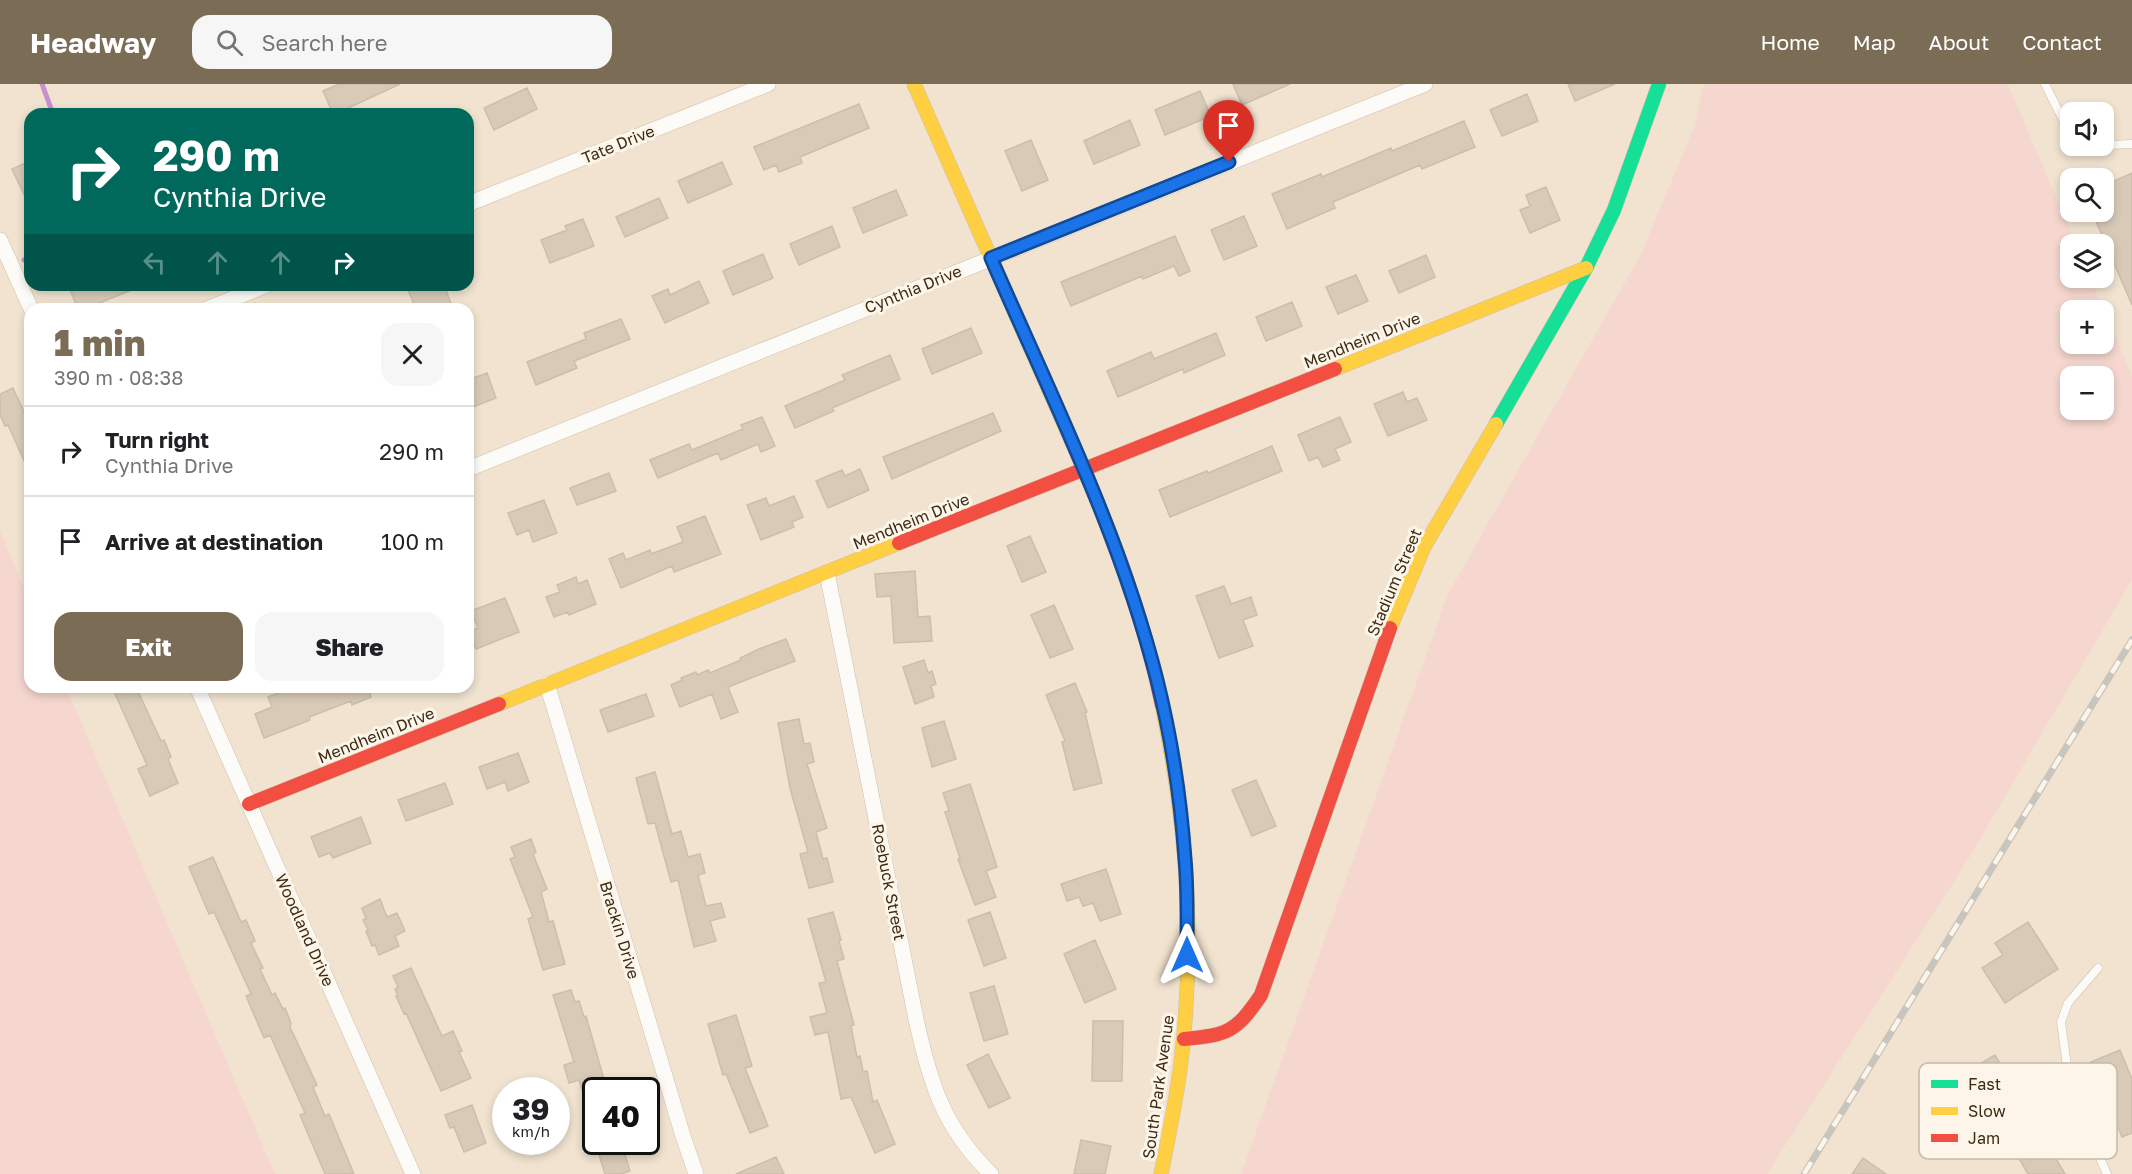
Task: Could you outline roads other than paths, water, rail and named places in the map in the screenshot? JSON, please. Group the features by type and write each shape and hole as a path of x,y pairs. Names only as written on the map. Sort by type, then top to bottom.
{"street":[{"name":"Tate Drive","path":"474,202 768,84"},
{"name":"South Park Avenue","path":"914,84 1104,518 1135,603 1158,682 1171,754 1185,860 1187,973 1184,1039 1161,1174"},
{"name":"Cynthia Drive","path":"474,468 1425,84"},
{"name":"Stadium Street","path":"1184,1039 1223,1035 1232,1030 1252,1010 1261,995 1399,604 1424,547 1586,268 1614,210 1659,84"},
{"path":"0,240 28,303"},
{"name":"Mendheim Drive","path":"249,804 1586,268"},
{"path":"222,303 252,291"},
{"name":"Roebuck Street","path":"827,573 931,1083 952,1127 965,1146 991,1174"},
{"name":"Brackin Drive","path":"546,684 696,1174"},
{"name":"Woodland Drive","path":"200,693 413,1174"}],"lane":[{"path":"2045,84 2060,114"},
{"path":"2114,145 2132,144"},
{"path":"2067,1063 2061,1022 2068,1003 2098,968"},
{"path":"2100,1159 2107,1174"}],"waterway":[{"path":"42,84 51,108"}],"railway":[{"path":"1804,1174 2132,640"}]}
